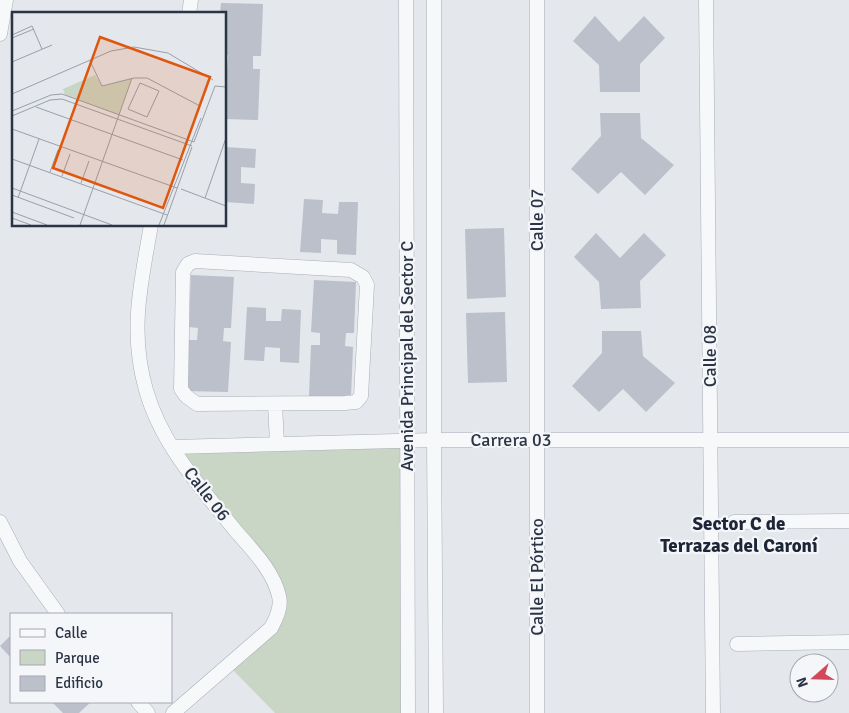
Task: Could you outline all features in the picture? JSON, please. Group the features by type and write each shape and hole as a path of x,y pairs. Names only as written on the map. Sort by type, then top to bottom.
{"street":[{"path":"0,34 6,0"},
{"name":"Avenida Principal del Sector C","path":"406,0 408,713"},
{"name":"Avenida Principal del Sector C","path":"434,0 436,713"},
{"name":"Calle 07","path":"537,0 538,440"},
{"name":"Calle 08","path":"706,0 713,713"},
{"name":"Calle 06","path":"151,226 137,305 137,333 146,390 153,410 172,447 208,497 267,568 280,599 278,614 271,628 173,713"},
{"path":"195,261 351,270 363,277 368,285 361,396 356,402 275,404 198,404 186,396 181,389 183,272 188,264 195,261"},
{"path":"275,404 277,443"},
{"name":"Carrera 03","path":"172,447 434,440 849,440"},
{"name":"Calle El Pórtico","path":"537,713 538,440"},
{"path":"734,522 849,521"},
{"path":"0,522 20,561 57,613"},
{"path":"736,644 849,642"},
{"path":"139,703 148,713"}],"green space":[{"path":"407,441 408,713 275,713 229,666 259,640 280,599 173,447"}],"building":[{"path":"221,3 263,4 261,56 253,56 253,69 260,69 258,120 226,119 226,68 228,55 226,55 226,12 220,12"},
{"path":"595,16 619,42 644,16 665,38 640,64 640,92 600,92 599,65 573,41"},
{"path":"600,113 640,113 641,138 674,165 645,195 621,172 598,194 571,169 601,136"},
{"path":"226,147 256,149 255,168 241,167 241,183 255,184 254,204 226,202"},
{"path":"304,199 323,200 322,213 338,214 339,202 358,202 356,255 337,254 337,240 321,239 321,253 300,252"},
{"path":"504,228 506,297 467,299 465,229"},
{"path":"596,233 620,258 644,233 666,255 640,281 641,308 601,309 599,282 574,257"},
{"path":"191,275 234,277 231,328 224,328 223,341 231,342 228,392 186,391 189,340 197,340 198,328 189,327"},
{"path":"314,280 356,282 354,333 346,333 345,346 353,347 351,397 309,396 311,345 320,345 320,333 311,332"},
{"path":"247,307 266,308 266,321 281,321 282,309 301,310 299,363 280,362 280,348 265,347 264,361 244,360"},
{"path":"505,312 507,382 468,383 466,313"},
{"path":"602,331 641,331 643,356 675,383 646,412 623,389 599,412 572,386 602,353"},
{"path":"10,636 10,657 0,646"},
{"path":"53,703 90,703 79,713 63,713"}],"district":[{"name":"Sector C de Terrazas del Caroní","path":"739,534"}]}
